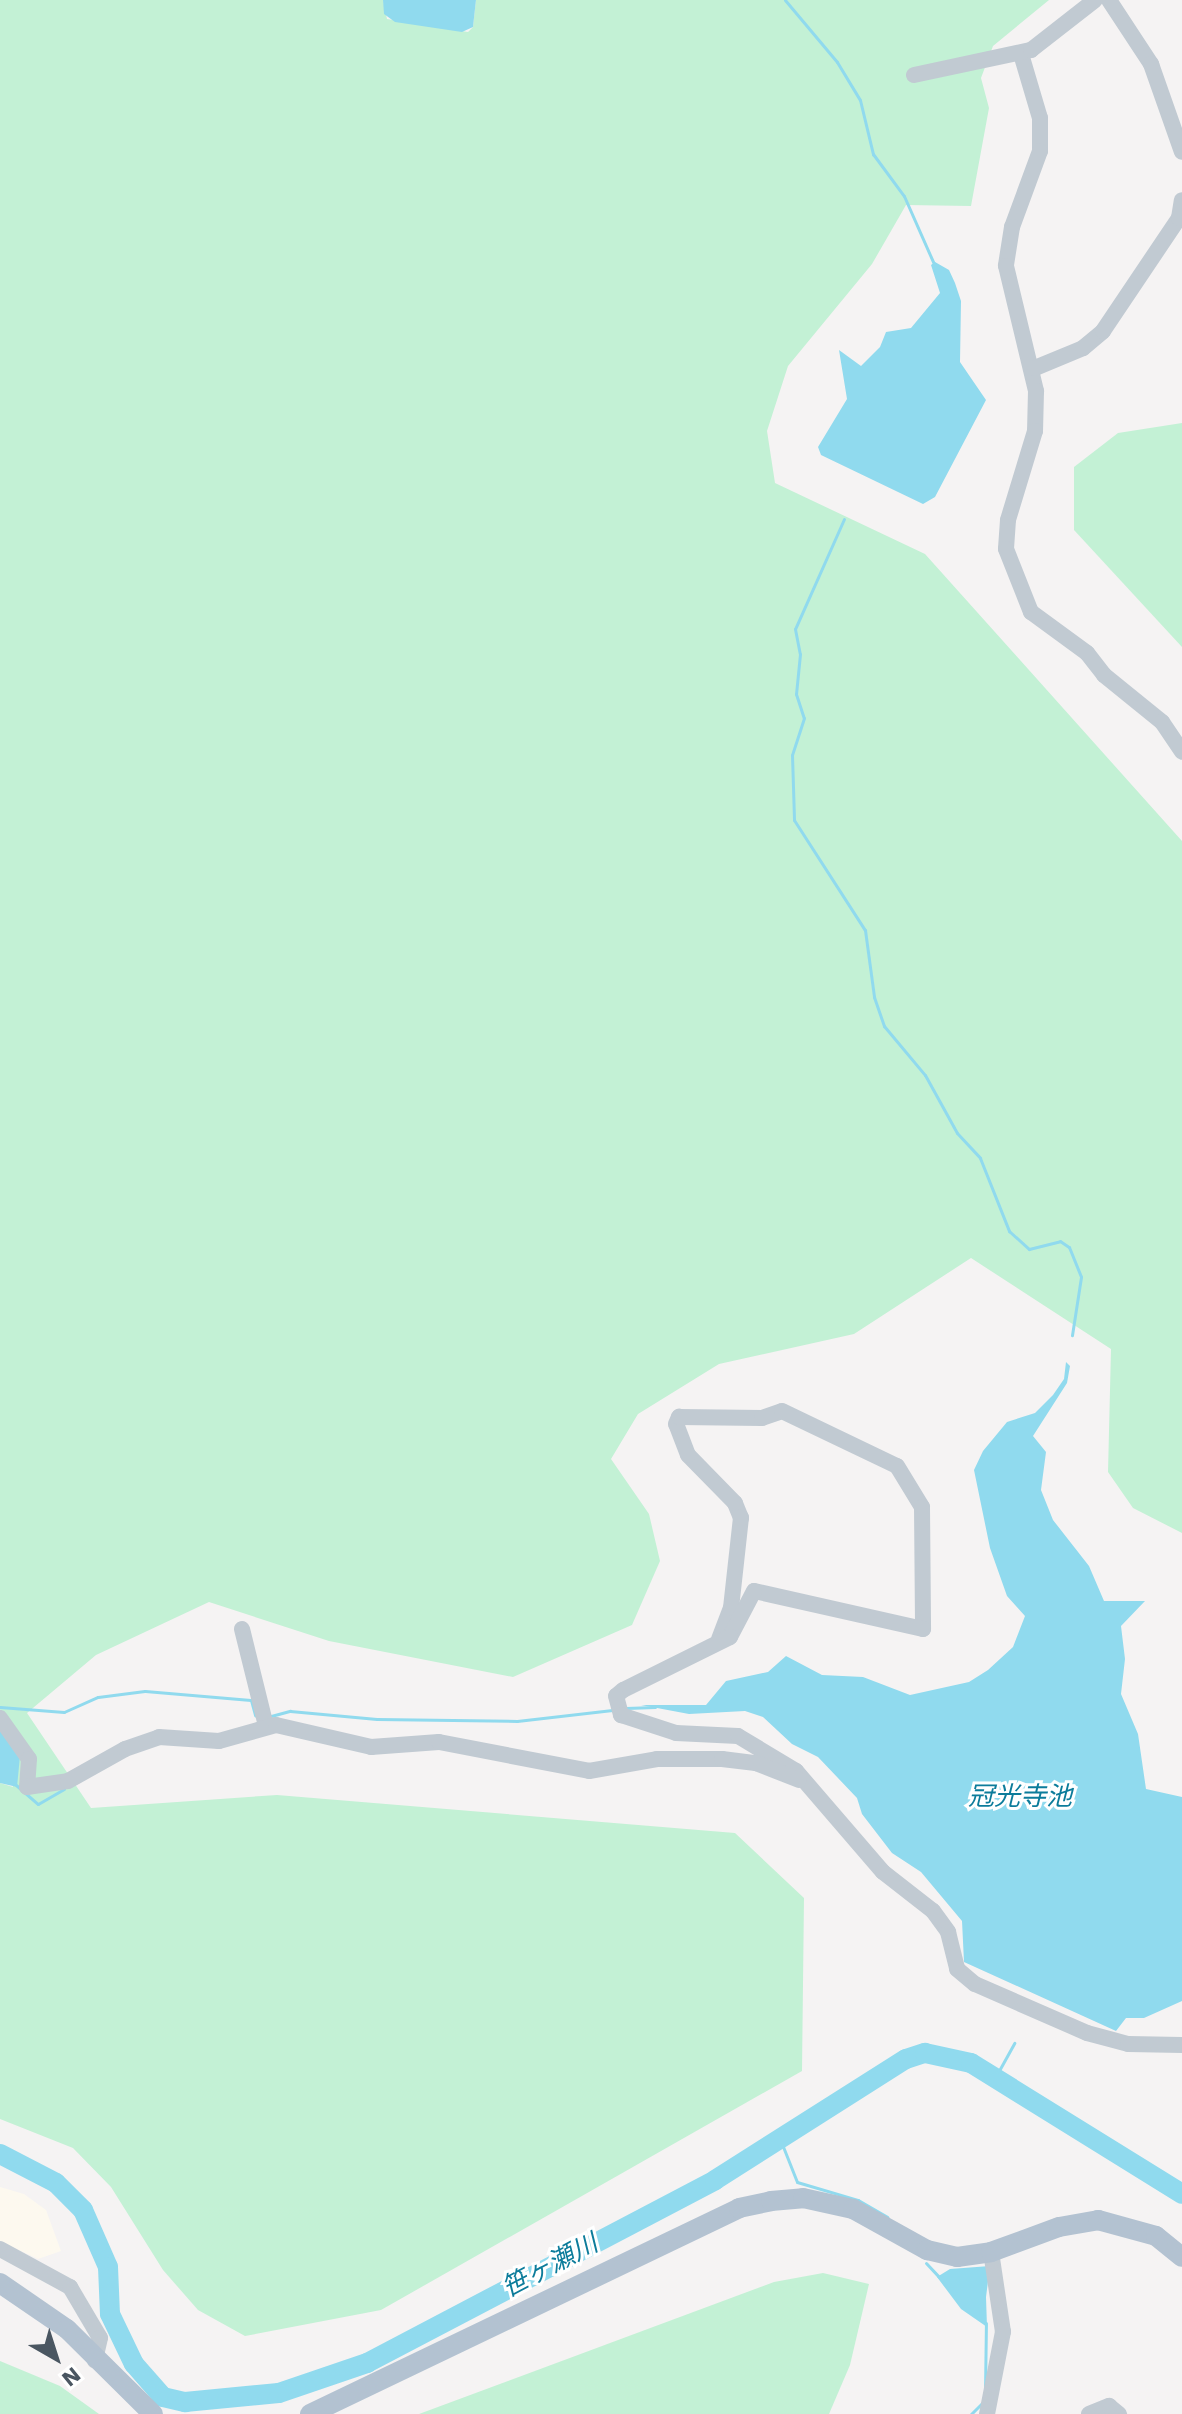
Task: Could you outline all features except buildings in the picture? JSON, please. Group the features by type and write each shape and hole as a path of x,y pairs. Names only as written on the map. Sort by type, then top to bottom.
{"main road":[{"path":"310,2414 739,2208 803,2198 828,2202 853,2209 927,2250 957,2257 991,2252 1059,2227 1098,2220 1156,2236 1182,2257"},
{"path":"0,2283 40,2306 153,2414"}],"street":[{"path":"914,75 1021,54 1045,41 1095,0"},
{"path":"1109,0 1151,64 1182,152"},
{"path":"1021,54 1040,118 1040,151 1012,227 1006,266 1011,301 1035,368 1035,431 1008,520 1006,549 1018,588 1043,625 1087,653 1104,675 1162,722 1182,752"},
{"path":"1035,368 1083,348 1103,331 1179,218 1182,200"},
{"path":"719,1639 731,1608 741,1518 735,1503 688,1455 676,1424 679,1417 762,1418 782,1411 897,1466 922,1507 923,1629 761,1590 750,1598 739,1629 616,1696 621,1715 676,1733 738,1736 805,1780 883,1872 933,1911 948,1932 953,1961 963,1976 1087,2033 1128,2044 1182,2045"},
{"path":"242,1629 260,1727"},
{"path":"0,1718 29,1759 27,1787 68,1781 125,1749 159,1737 219,1741 260,1727 371,1747 439,1742 589,1771 657,1759 722,1759 805,1780"},
{"path":"0,2249 70,2287 100,2338 95,2360"},
{"path":"987,2414 1003,2332 991,2252"},
{"path":"1089,2414 1109,2406 1119,2414"}],"shaded area":[{"path":"0,2187 24,2194 46,2210 61,2251 38,2259 0,2241"}],"green space":[{"path":"0,0 383,0 387,19 468,32 473,27 476,0 1049,0 993,46 981,78 989,108 971,206 906,205 872,264 788,366 767,431 775,483 925,554 1182,841 1182,1533 1133,1508 1108,1472 1111,1349 971,1258 854,1334 719,1364 638,1414 611,1459 649,1514 660,1561 632,1625 513,1677 329,1641 209,1602 96,1655 27,1713 91,1808 277,1795 735,1833 804,1898 802,2071 381,2310 245,2336 198,2310 163,2270 111,2187 73,2148 0,2119 0,1783 13,1787 0,1727"},
{"path":"1182,423 1182,647 1074,530 1074,467 1118,433"},
{"path":"823,2273 869,2284 850,2365 829,2414 419,2414 774,2282"},
{"path":"0,2361 60,2386 99,2414 0,2414"}],"water":[{"path":"383,0 476,0 473,27 462,32 395,22 384,14"},
{"path":"935,262 949,270 955,283 961,301 960,362 986,400 935,497 923,504 821,455 818,447 847,399 839,350 861,366 880,347 886,332 911,328 940,293 931,265"},
{"name":"冠光寺池","path":"1066,1362 1070,1366 1067,1383 1033,1436 1046,1452 1041,1490 1053,1520 1089,1566 1104,1601 1145,1601 1121,1626 1125,1659 1121,1694 1138,1734 1146,1789 1182,1797 1182,2001 1144,2018 1126,2018 1116,2031 964,1962 962,1921 921,1872 892,1853 862,1814 857,1798 818,1757 792,1744 763,1717 745,1711 689,1714 641,1705 706,1705 726,1681 768,1672 786,1656 822,1675 863,1677 910,1695 969,1682 988,1670 1013,1647 1025,1616 1007,1596 990,1548 974,1470 983,1451 1007,1422 1035,1413 1053,1395 1064,1379"},
{"path":"0,1727 20,1756 17,1787 0,1783"},
{"path":"990,2266 986,2297 987,2327 961,2309 937,2277 950,2269"}],"waterway":[{"path":"785,0 837,62 860,100 873,154 904,196 934,264"},
{"path":"844,519 795,629 800,654 796,694 804,718 792,755 794,820 865,930 874,997 884,1026 925,1075 957,1133 980,1158 1009,1231 1029,1249 1060,1241 1069,1247 1081,1277 1072,1335"},
{"path":"0,1707 64,1712 98,1697 145,1691 251,1700 255,1715"},
{"path":"626,1708 655,1707"},
{"path":"271,1716 290,1711 377,1719 517,1721 612,1710"},
{"path":"16,1785 38,1804 64,1789"},
{"path":"996,2076 1014,2043"},
{"name":"笹ヶ瀬川","path":"0,2154 56,2183 83,2210 108,2267 110,2314 134,2364 163,2397 185,2402 279,2393 367,2363 715,2180 906,2059 925,2053 971,2063 1182,2194"},
{"path":"780,2139 797,2182 858,2200 888,2217"},
{"path":"926,2263 939,2277"},
{"path":"985,2391 986,2323"},
{"path":"971,2414 982,2403"}]}
